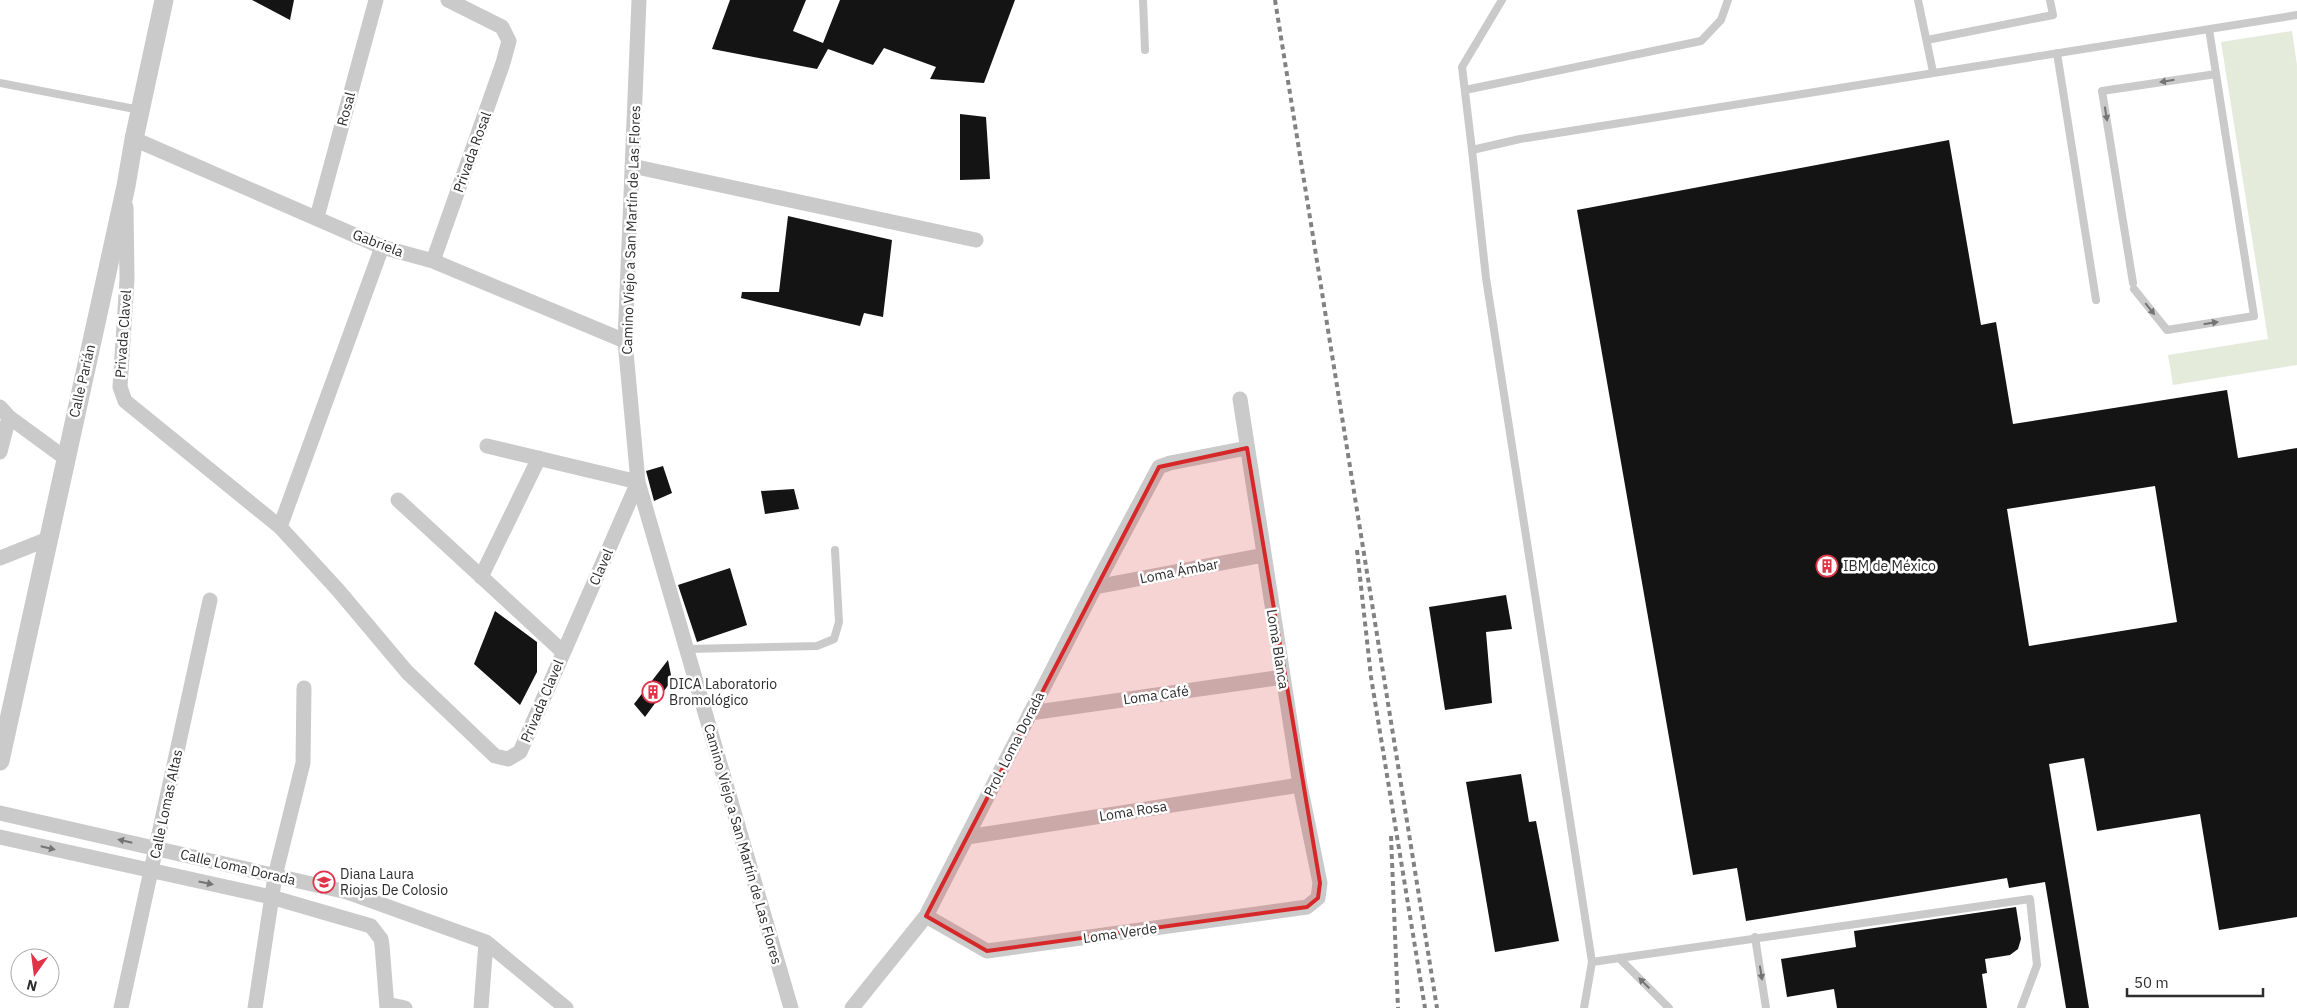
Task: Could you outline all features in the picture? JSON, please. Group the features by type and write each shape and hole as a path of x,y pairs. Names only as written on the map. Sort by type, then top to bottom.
{"street":[{"name":"Calle Parián","path":"1,756 126,186 134,139 164,0"},
{"name":"Rosal","path":"317,217 376,0"},
{"name":"Privada Rosal","path":"433,261 503,63 509,41 502,27 448,0"},
{"name":"Camino Viejo a San Martín de Las Flores","path":"639,0 625,341 638,482 790,1008"},
{"name":"Gabriela","path":"134,139 317,217 382,247 433,261 625,341"},
{"path":"632,166 976,240"},
{"name":"Privada Clavel","path":"126,186 127,279 120,387 125,401 280,527 338,590 407,672 495,756 508,759 520,752 563,652 398,500"},
{"path":"280,527 382,247"},
{"name":"Loma Blanca","path":"1240,398 1300,785 1320,883 1318,898"},
{"path":"4,412 65,458"},
{"path":"0,452 4,412"},
{"path":"487,446 638,482"},
{"name":"Prol. Loma Dorada","path":"852,1008 926,916 1095,587 1159,467 1170,463 1247,448"},
{"path":"481,577 539,458"},
{"name":"Clavel","path":"563,652 638,482"},
{"path":"0,558 48,539"},
{"name":"Loma Ámbar","path":"1095,587 1264,555"},
{"name":"Calle Lomas Altas","path":"121,1008 210,600"},
{"name":"Loma Café","path":"1030,713 1283,677"},
{"path":"256,1008 275,876 304,763 304,688"},
{"name":"Loma Rosa","path":"966,837 1300,785"},
{"name":"Calle Loma Dorada","path":"0,813 347,892 486,942 566,1008"},
{"path":"0,837 271,897 372,926 381,939 387,1006 405,1008"},
{"name":"Loma Verde","path":"926,916 987,951 1307,908 1318,898"},
{"path":"481,1008 486,942"}],"lane":[{"path":"1143,0 1145,50"},
{"path":"1502,0 1462,67 1486,278 1592,962 1584,1008"},
{"path":"1465,90 1701,41 1721,20 1728,0"},
{"path":"1918,0 1933,72"},
{"path":"1926,40 2053,16 2050,0"},
{"path":"1472,150 1520,139 2297,15"},
{"path":"2208,29 2216,74 2254,316 2167,330 2133,286 2102,91 2216,74"},
{"path":"2057,53 2096,300"},
{"path":"0,83 140,110"},
{"path":"687,649 817,646 834,639 839,622 835,550"},
{"path":"1592,962 1755,937 2030,899 2038,965 2021,1008"},
{"path":"1755,937 1766,1008"},
{"path":"1619,958 1669,1008"}],"highlighted area":[{"path":"1247,448 1320,883 1318,898 1307,907 987,951 926,916 1159,467"}],"green space":[{"path":"2292,31 2297,65 2297,365 2173,385 2168,355 2268,339 2221,42"}],"building":[{"path":"252,0 294,0 290,20"},
{"path":"730,0 806,0 793,31 823,43 840,0 1015,0 984,83 930,79 936,67 884,48 873,65 828,49 817,69 712,49"},
{"path":"960,114 986,117 990,179 960,180"},
{"name":"IBM de México","path":"1949,140 1981,325 1996,322 2013,424 2227,390 2238,458 2297,448 2297,917 2219,930 2200,814 2097,831 2084,758 2049,764 2089,1008 2066,1008 2045,882 2009,888 2007,878 1746,921 1737,868 1693,875 1577,210","holes":["2155,486 2177,622 2029,646 2007,509"]},
{"path":"788,216 892,240 883,317 864,313 860,326 741,298 742,292 779,292"},
{"path":"663,466 672,493 654,501 646,471"},
{"path":"794,489 799,509 765,514 761,491"},
{"path":"730,568 747,625 697,642 678,585"},
{"path":"1506,595 1512,629 1486,632 1492,703 1445,710 1429,607"},
{"path":"495,611 537,642 537,672 520,705 474,664"},
{"name":"DICA Laboratorio Bromológico","path":"668,660 672,680 645,717 634,704"},
{"path":"1521,774 1529,822 1536,821 1559,941 1495,952 1466,782"},
{"path":"2016,907 2021,939 2018,949 2010,955 1985,959 1987,973 1982,974 1987,1008 1837,1008 1834,989 1787,997 1781,959 1856,947 1854,931"}],"railway":[{"path":"1275,0 1437,1008"},
{"path":"1357,550 1371,677 1425,1008"},
{"path":"1391,836 1398,1008"}],"place":[{"name":"IBM de México","path":"1827,566"},
{"name":"DICA Laboratorio Bromológico","path":"653,692"},
{"name":"Diana Laura Riojas De Colosio","path":"324,882"}]}
